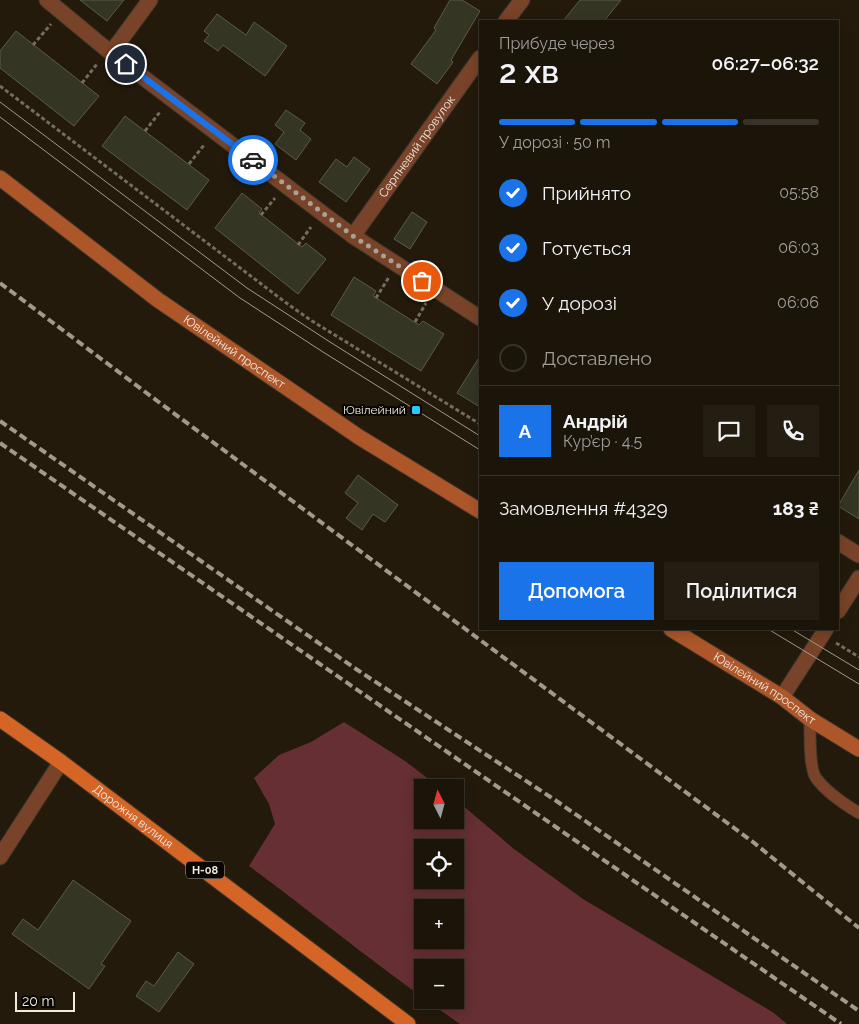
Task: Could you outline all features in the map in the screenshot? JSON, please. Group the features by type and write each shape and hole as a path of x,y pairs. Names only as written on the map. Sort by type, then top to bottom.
{"main road":[{"name":"Ювілейний проспект","path":"0,178 158,300 359,437 479,510"},
{"name":"Ювілейний проспект","path":"673,630 782,697 810,719 859,749"},
{"name":"Дорожня вулиця","path":"0,719 61,762 408,1024"}],"street":[{"path":"47,0 110,51 353,236 479,317"},
{"path":"110,51 150,0"},
{"path":"507,20 522,0"},
{"name":"Серпневий провулок","path":"353,236 479,59"},
{"path":"839,543 859,555"},
{"path":"839,609 859,578"},
{"path":"782,697 825,630"},
{"path":"0,857 61,762"}],"lane":[{"path":"810,719 809,744 815,777 841,802 859,813"}],"path":[{"path":"33,45 61,12"},
{"path":"82,83 110,51"},
{"path":"0,86 291,306 479,423"},
{"path":"145,131 171,98"},
{"path":"189,164 215,131"},
{"path":"298,245 322,213"},
{"path":"376,298 398,264"},
{"path":"415,322 434,289"}],"shaded area":[{"path":"344,722 405,761 429,779 414,779 414,829 464,829 464,807 514,849 583,899 774,1013 787,1024 460,1024 439,1009 464,1009 464,959 414,959 414,991 249,866 275,824 269,804 254,778 279,755 311,742"}],"building":[{"path":"80,0 124,0 107,21"},
{"path":"450,0 462,0 480,11 451,60 453,62 437,84 411,64 436,30 434,28"},
{"path":"580,0 621,0 605,20 564,20"},
{"path":"217,14 246,35 254,22 287,46 265,76 223,45 218,51 204,41 209,35 204,31"},
{"path":"16,31 99,96 74,126 0,68 0,51"},
{"path":"286,110 305,123 300,130 311,139 296,160 275,144 284,132 275,125"},
{"path":"125,116 209,180 187,210 102,146"},
{"path":"354,157 370,169 346,202 319,182 336,159 347,167"},
{"path":"242,193 262,209 259,213 302,247 306,243 326,259 298,294 215,228"},
{"path":"412,212 427,222 410,249 394,239"},
{"path":"354,277 376,291 373,296 419,325 423,321 444,334 421,371 331,315"},
{"path":"479,358 479,406 457,393"},
{"path":"859,470 859,519 839,507"},
{"path":"358,475 398,505 385,522 373,514 362,530 346,518 358,503 345,493"},
{"path":"73,880 131,921 101,964 105,966 89,989 12,934 23,919 38,930"},
{"path":"178,952 194,964 159,1012 136,996 146,981 154,986"}],"tram line":[{"path":"0,102 247,288 479,435"},
{"path":"0,117 240,298 479,449"},
{"path":"770,630 859,684"},
{"path":"793,630 859,670"}],"railway":[{"path":"0,283 753,842 859,928"},
{"path":"0,421 356,669 555,800 859,1011"},
{"path":"0,443 841,1024"}],"way so far":[{"path":"253,160 353,236 422,281"}],"place":[{"name":"Ювілейний","path":"416,410"}],"route":[{"path":"126,64 253,160"}]}
